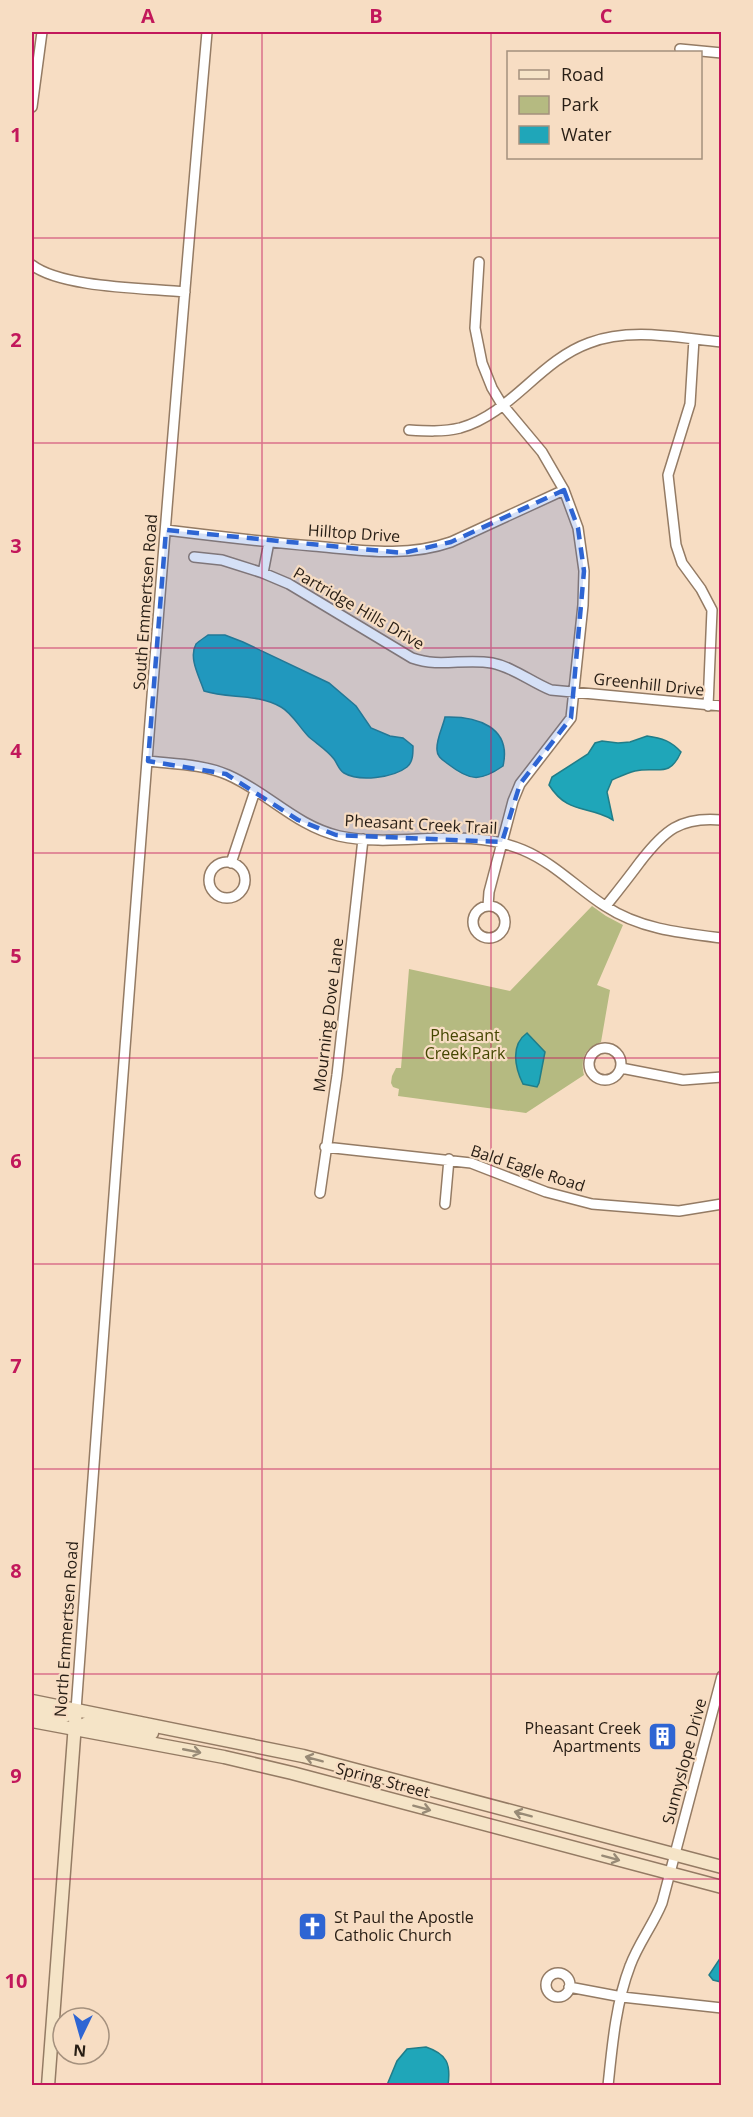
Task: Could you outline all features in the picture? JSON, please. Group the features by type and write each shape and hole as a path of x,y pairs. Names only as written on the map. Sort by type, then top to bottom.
{"main road":[{"name":"Spring Street","path":"32,1701 283,1752 722,1867"},
{"path":"32,1713 60,1717 70,1716 76,1710"},
{"name":"North Emmertsen Road","path":"48,2085 76,1710"},
{"name":"Spring Street","path":"32,1721 170,1746 292,1773 722,1887"},
{"path":"75,1729 88,1722 161,1735 173,1730"},
{"path":"170,1746 173,1730"},
{"path":"387,1798 393,1780"},
{"path":"549,1842 555,1822"}],"street":[{"name":"South Emmertsen Road","path":"116,1175 184,292 207,32"},
{"path":"32,107 38,34"},
{"path":"680,49 701,51"},
{"path":"702,51 722,53"},
{"path":"479,262 474,311 477,346 487,379 502,405 542,452 564,490 578,528 584,571 584,598 571,718 520,784 502,842 489,892 488,906"},
{"path":"32,265 50,274 84,282 184,292"},
{"path":"409,430 434,432 458,428 480,420 502,405 562,355 591,342 644,334 722,342"},
{"path":"694,339 690,404 668,475 676,545 682,563 701,589 712,610 708,706"},
{"name":"Hilltop Drive","path":"166,530 387,553 419,551 451,542 564,490"},
{"path":"263,573 269,542"},
{"name":"Partridge Hills Drive","path":"194,557 222,560 289,584 412,658 428,664 477,661 494,663 512,669 552,690 574,692"},
{"name":"Greenhill Drive","path":"574,692 722,706"},
{"name":"Pheasant Creek Trail","path":"148,761 213,770 232,777 298,820 336,835 363,840 462,838 502,842 550,865 606,906 632,920 657,928 722,938"},
{"path":"231,862 255,791"},
{"path":"606,906 668,831 695,820 722,820"},
{"name":"Mourning Dove Lane","path":"320,1193 337,1075 363,840"},
{"path":"621,1068 683,1080 722,1077"},
{"name":"Bald Eagle Road","path":"325,1147 471,1163 546,1192 592,1204 679,1211 722,1204"},
{"path":"445,1204 449,1160"},
{"name":"North Emmertsen Road","path":"76,1710 116,1175"},
{"name":"Sunnyslope Drive","path":"608,2085 622,1996 629,1967 662,1903 722,1676"},
{"path":"569,1987 722,2008"}],"highlighted area":[{"path":"564,490 578,528 584,571 571,718 520,784 502,842 336,835 298,820 226,774 148,761 166,530 403,553 451,542"}],"green space":[{"name":"Pheasant Creek Park","path":"592,906 623,925 597,985 610,990 601,1042 591,1047 585,1054 584,1075 526,1113 398,1096 399,1089 393,1087 391,1083 396,1068 401,1068 409,969 510,991"}],"water":[{"path":"208,635 225,635 243,642 329,683 356,706 371,728 390,736 403,738 413,746 410,763 401,771 376,778 350,776 342,772 331,756 309,737 281,707 253,698 204,691 193,655 196,644"},
{"path":"445,717 469,719 489,726 502,742 503,766 488,775 475,777 463,774 442,760 438,755 437,746"},
{"path":"647,736 666,741 681,752 677,760 667,769 635,771 612,780 607,792 613,820 571,805 556,795 549,785 552,777 588,754 595,743 630,742"},
{"path":"527,1033 545,1052 537,1087 523,1084 516,1064 518,1044"},
{"path":"721,1957 721,1982 713,1980 709,1975"},
{"path":"426,2047 439,2053 446,2061 449,2071 448,2085 387,2085 397,2061 407,2049"}],"place":[{"name":"Pheasant Creek Apartments","path":"662,1737"},
{"name":"St Paul the Apostle Catholic Church","path":"313,1926"}]}
